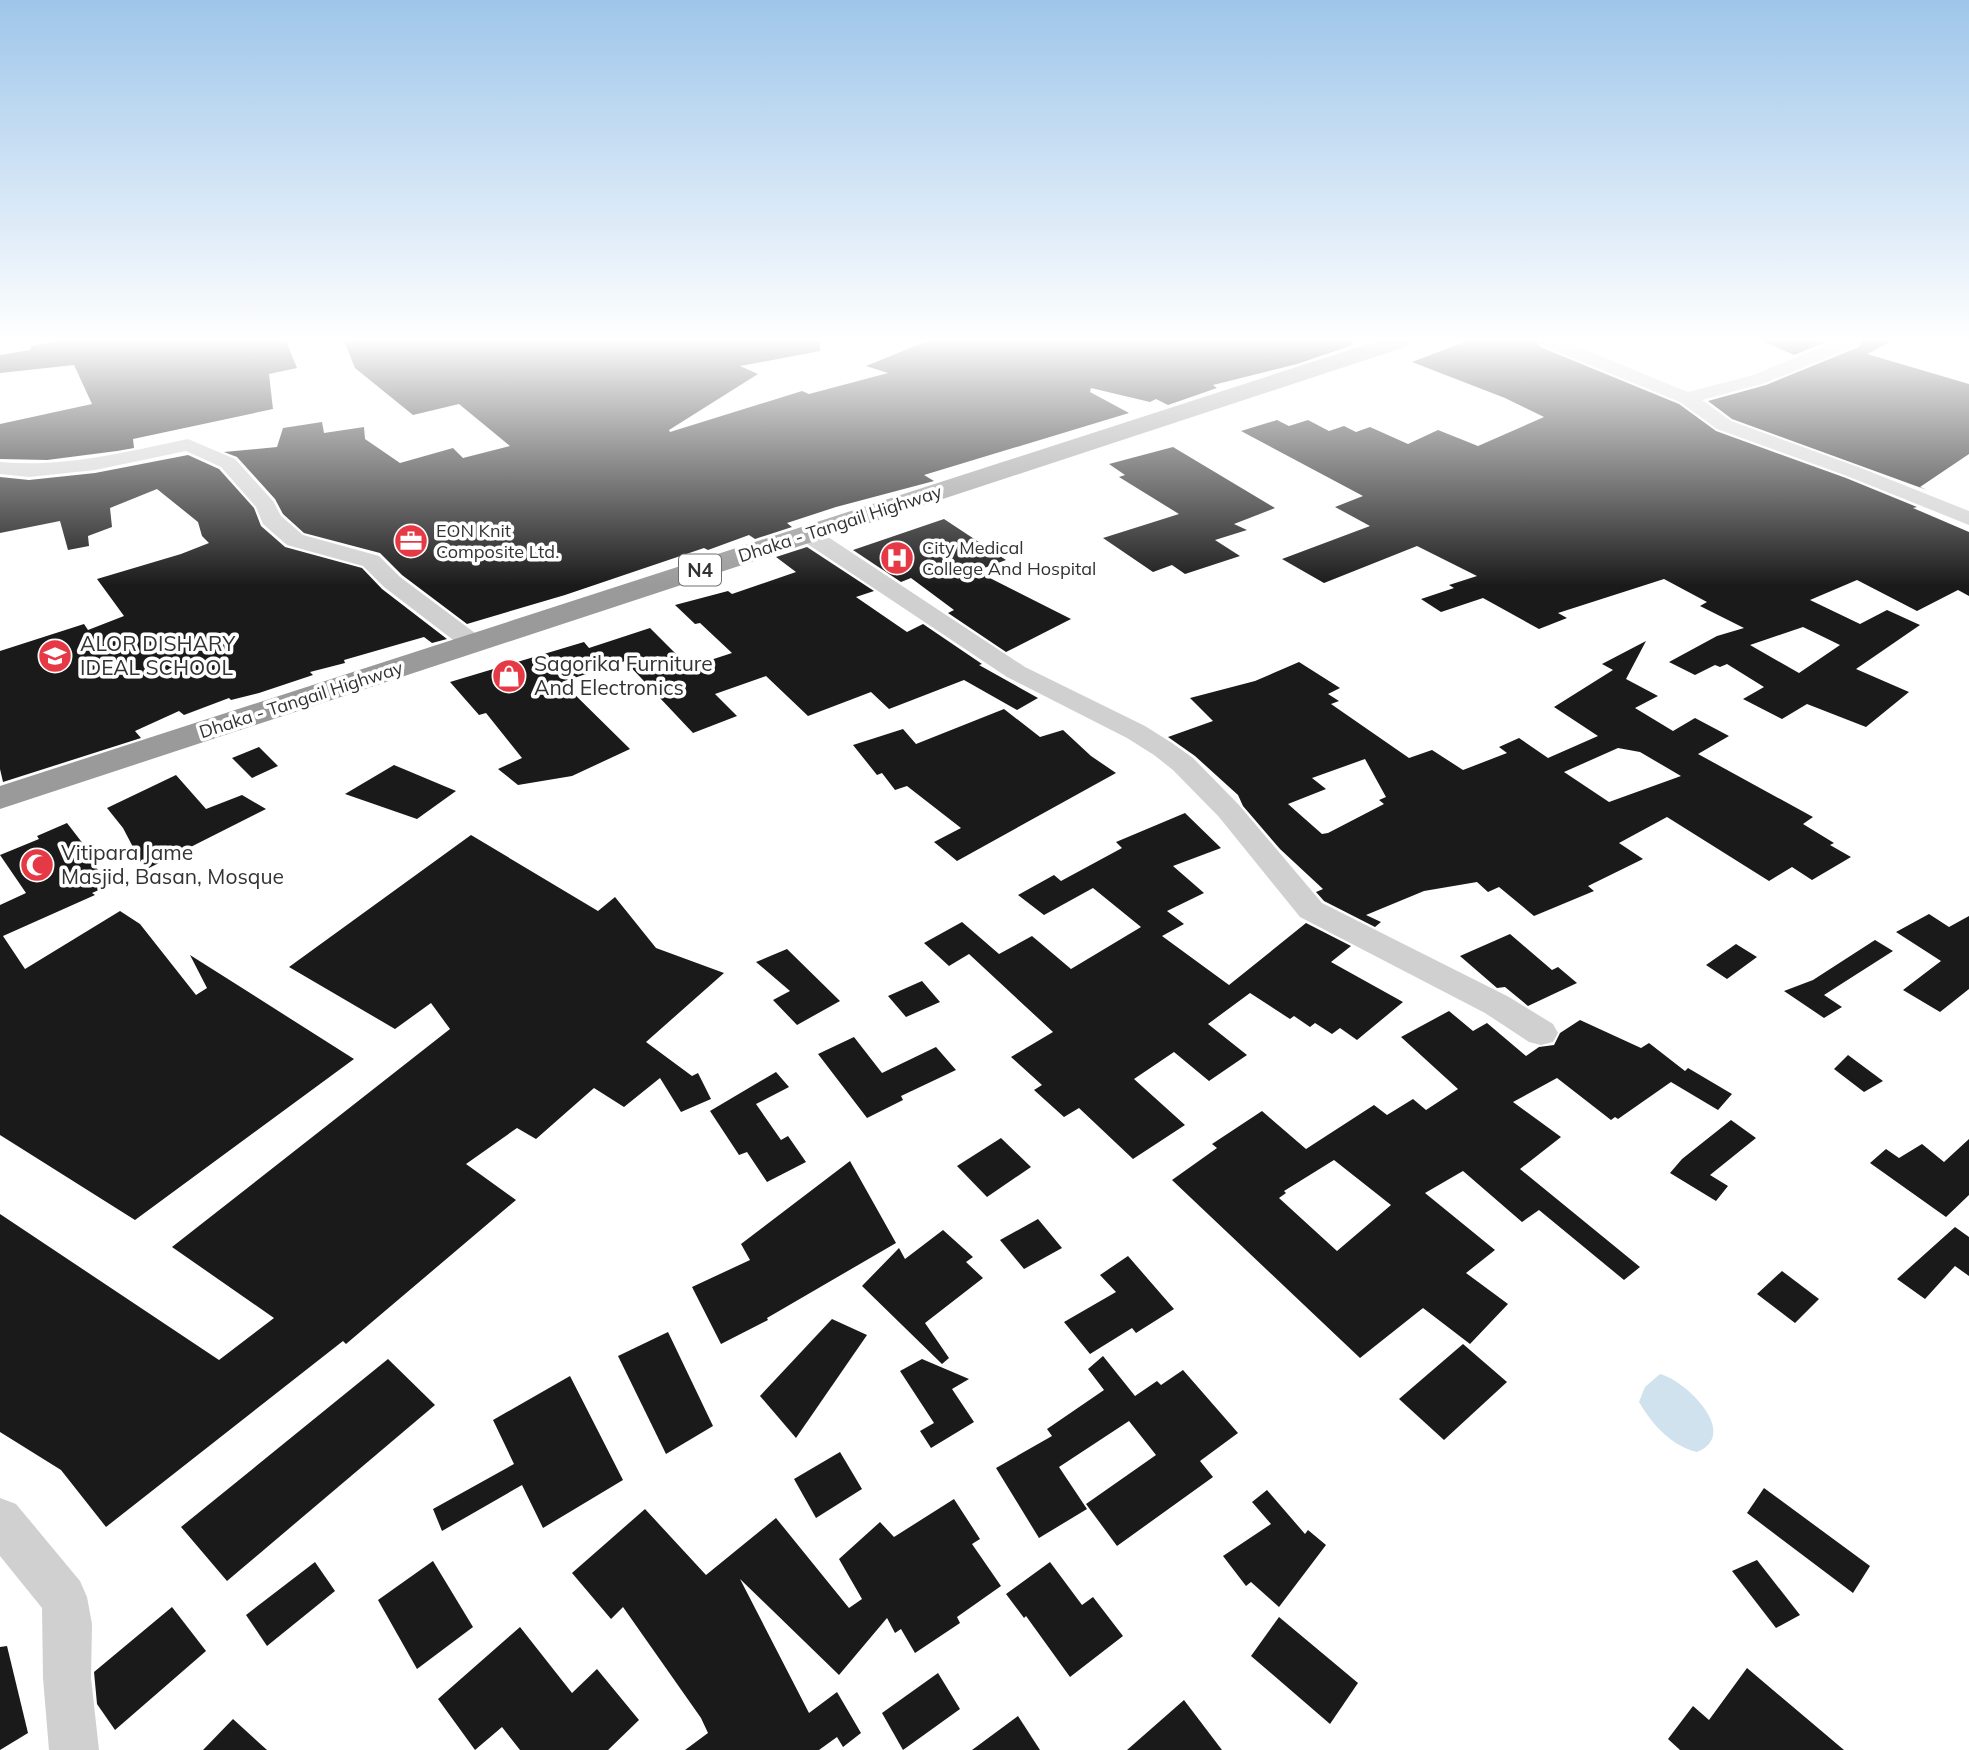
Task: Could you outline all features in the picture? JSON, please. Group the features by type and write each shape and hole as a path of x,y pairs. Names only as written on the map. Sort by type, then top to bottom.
{"highway":[{"name":"Dhaka - Tangail Highway","path":"0,798 1149,423"}],"street":[{"path":"1721,423 1854,472 1969,519"},
{"path":"0,467 29,471 95,464 188,445 228,463 266,505 271,519 295,540 371,561 392,582 474,643"},
{"path":"808,534 1016,672 1136,732 1163,749 1183,764 1229,811 1311,910 1497,1005 1541,1033"},
{"path":"0,1520 64,1597 68,1624 67,1678 74,1750"}],"water":[{"path":"1660,1374 1683,1386 1704,1408 1711,1421 1713,1433 1709,1444 1697,1452 1679,1445 1663,1433 1639,1402 1645,1387"}],"building":[{"path":"209,423 133,439 134,448 47,460 0,459 0,424"},
{"path":"318,423 322,423 324,433 364,427 365,439 400,463 453,448 463,458 510,446 482,423 681,423 669,430 670,432 700,423 1097,423 924,475 934,481 836,507 787,523 792,527 755,539 749,535 708,550 704,548 565,595 467,624 402,575 380,553 304,533 283,514 275,499 237,457 224,452 277,447 283,428"},
{"path":"1268,423 1282,423 1289,426 1313,423 1329,431 1344,426 1356,432 1370,427 1408,444 1438,430 1478,446 1531,423 1705,423 1716,431 1846,478 1969,532 1969,596 1958,590 1917,611 1857,580 1810,600 1860,624 1887,610 1920,625 1856,669 1909,692 1866,727 1807,704 1782,719 1743,699 1764,687 1727,664 1720,667 1715,665 1695,675 1669,662 1717,636 1744,628 1700,606 1707,602 1664,579 1558,613 1567,618 1539,629 1483,598 1441,612 1421,599 1454,588 1449,585 1477,576 1417,546 1324,583 1282,559 1370,526 1335,507 1363,496 1241,431","holes":["1803,627 1840,645 1799,673 1750,645"]},
{"path":"1742,423 1969,423 1969,454 1920,487 1927,490"},
{"path":"1173,447 1275,508 1234,524 1247,530 1215,540 1240,556 1185,574 1172,565 1153,572 1103,538 1179,514 1119,477 1125,475 1109,464"},
{"path":"188,455 219,469 254,508 261,526 285,547 362,568 382,589 447,639 432,643 424,637 344,660 345,663 310,672 313,675 259,693 231,700 229,698 184,715 179,711 135,731 141,738 3,782 0,769 0,651 84,624 88,630 124,616 97,579 209,543 202,536 198,522 157,489 110,508 112,527 88,536 89,546 68,550 60,521 0,533 0,477 29,480 95,473"},
{"path":"944,519 1006,560 976,571 1071,619 1006,652 948,613 954,610 911,578 901,582 853,550"},
{"path":"807,547 874,591 856,597 907,632 923,624 982,664 979,665 1038,698 1017,710 964,680 889,709 871,692 808,716 766,676 715,694 737,716 693,733 625,661 562,682 630,749 572,776 518,785 498,769 522,758 486,713 479,715 450,682 584,642 589,648 650,628 689,667 732,653 700,623 695,624 675,605 728,591 732,594 796,572 776,557"},
{"path":"1646,641 1626,679 1658,696 1635,708 1673,731 1695,718 1729,736 1698,754 1813,817 1803,824 1851,857 1812,880 1792,867 1769,881 1667,817 1619,843 1643,859 1588,886 1594,891 1534,916 1499,887 1488,892 1477,882 1424,891 1366,915 1381,922 1375,927 1324,901 1316,892 1323,889 1280,849 1243,806 1238,795 1195,756 1168,737 1213,721 1190,698 1255,681 1299,662 1340,688 1328,694 1339,701 1331,704 1409,758 1432,750 1463,770 1507,753 1499,747 1519,738 1548,758 1598,736 1554,707 1613,670 1602,664","holes":["1618,748 1640,752 1681,776 1609,802 1564,772","1365,759 1386,797 1379,800 1384,804 1322,834 1288,804 1326,789 1312,778"]},
{"path":"1004,709 1040,737 1063,730 1091,756 1116,773 957,861 934,842 961,828 907,786 895,790 882,773 877,775 853,745 903,729 916,744"},
{"path":"259,747 278,766 252,778 232,758"},
{"path":"394,765 456,791 417,819 345,794"},
{"path":"176,775 206,809 242,795 266,809 145,870 123,828 107,808"},
{"path":"1185,813 1221,848 1173,866 1204,893 1167,911 1184,924 1162,936 1229,985 1306,923 1351,946 1331,962 1403,1002 1357,1040 1340,1028 1332,1034 1315,1023 1310,1027 1294,1016 1290,1019 1250,993 1208,1024 1247,1055 1209,1081 1174,1052 1134,1079 1185,1125 1133,1159 1079,1108 1064,1117 1034,1090 1042,1085 1011,1057 1053,1032 969,954 949,966 924,943 962,922 999,954 1032,936 1071,969 1141,927 1093,888 1044,915 1018,895 1054,875 1061,881 1122,848 1116,842"},
{"path":"67,823 84,845 80,847 110,885 92,893 95,895 3,936 25,969 120,911 140,924 196,995 207,988 190,955 354,1059 135,1220 0,1135 0,905 26,893 0,855 39,839 37,836"},
{"path":"471,835 598,911 615,897 656,948 724,973 646,1042 692,1076 698,1073 711,1099 681,1112 660,1078 624,1107 594,1088 536,1139 517,1128 466,1164 516,1200 346,1344 343,1341 106,1527 61,1470 0,1432 0,1214 219,1360 274,1318 172,1247 450,1029 431,1003 395,1029 289,967"},
{"path":"1929,914 1949,927 1969,916 1969,989 1940,1012 1903,990 1941,961 1896,932"},
{"path":"1510,934 1552,970 1558,967 1577,983 1528,1006 1505,987 1497,988 1460,956"},
{"path":"1875,940 1893,951 1824,995 1842,1007 1824,1018 1784,991 1813,980"},
{"path":"1736,944 1757,957 1727,979 1706,965"},
{"path":"787,949 840,1001 797,1025 773,1000 790,991 756,962"},
{"path":"922,981 940,1002 906,1017 888,996"},
{"path":"1449,1011 1473,1031 1487,1023 1526,1056 1539,1047 1554,1045 1560,1033 1580,1020 1641,1048 1649,1043 1685,1071 1688,1068 1732,1094 1718,1110 1671,1082 1618,1119 1615,1117 1611,1120 1557,1078 1513,1102 1561,1137 1520,1169 1640,1267 1624,1280 1539,1210 1522,1222 1463,1171 1425,1193 1495,1250 1466,1273 1508,1304 1470,1344 1423,1308 1360,1358 1172,1180 1217,1148 1212,1144 1262,1111 1306,1149 1374,1105 1387,1115 1413,1099 1426,1110 1458,1089 1401,1037","holes":["1334,1160 1391,1205 1337,1251 1279,1198 1286,1193 1284,1191"]},
{"path":"854,1037 882,1073 936,1047 956,1070 901,1096 903,1100 867,1118 818,1054"},
{"path":"1848,1055 1883,1081 1864,1092 1834,1069"},
{"path":"776,1072 789,1087 756,1104 781,1140 788,1136 806,1162 767,1182 747,1152 739,1155 710,1111"},
{"path":"1731,1120 1756,1138 1710,1175 1728,1186 1716,1201 1670,1173 1682,1159"},
{"path":"1001,1138 1031,1167 987,1197 957,1166"},
{"path":"1969,1139 1969,1195 1946,1217 1870,1163 1886,1149 1899,1158 1922,1144 1944,1162"},
{"path":"850,1161 896,1243 767,1318 768,1320 721,1344 692,1287 750,1260 741,1244"},
{"path":"1038,1219 1062,1248 1024,1269 1000,1240"},
{"path":"1955,1227 1969,1237 1969,1276 1955,1266 1925,1299 1897,1279"},
{"path":"943,1230 973,1257 966,1262 983,1278 925,1323 949,1358 942,1364 862,1286 899,1248 905,1259"},
{"path":"1128,1256 1174,1309 1136,1333 1132,1328 1090,1354 1064,1322 1116,1292 1100,1275"},
{"path":"1782,1271 1819,1299 1795,1323 1757,1294"},
{"path":"832,1319 867,1335 796,1438 760,1396"},
{"path":"668,1332 713,1426 666,1454 618,1356"},
{"path":"1463,1344 1507,1382 1444,1440 1399,1399"},
{"path":"1103,1356 1135,1396 1157,1381 1161,1385 1183,1370 1238,1433 1200,1461 1213,1477 1117,1546 1086,1504 1156,1455 1129,1421 1059,1467 1087,1509 1039,1538 996,1468 1052,1436 1047,1429 1104,1390 1088,1369"},
{"path":"388,1359 435,1405 227,1581 181,1527"},
{"path":"922,1359 969,1379 952,1389 974,1422 931,1448 920,1431 934,1423 900,1371"},
{"path":"570,1376 623,1480 543,1528 522,1485 442,1531 433,1509 514,1464 493,1420"},
{"path":"840,1452 862,1489 816,1518 794,1479"},
{"path":"1764,1488 1870,1566 1853,1593 1747,1513"},
{"path":"1267,1490 1305,1534 1308,1530 1326,1545 1279,1607 1251,1582 1246,1586 1223,1556 1271,1524 1252,1502"},
{"path":"954,1499 980,1539 972,1544 1001,1586 957,1617 960,1623 915,1653 901,1629 895,1633 887,1618 839,1675 740,1579 809,1713 837,1692 861,1733 843,1747 837,1737 819,1750 685,1750 708,1733 701,1718 623,1607 611,1619 572,1573 645,1509 706,1575 776,1518 849,1608 862,1599 839,1559 880,1522 894,1537"},
{"path":"1757,1560 1800,1615 1776,1628 1732,1571"},
{"path":"433,1561 473,1627 417,1669 378,1600"},
{"path":"315,1562 335,1591 267,1646 246,1615"},
{"path":"1050,1562 1082,1605 1093,1597 1123,1636 1070,1677 1026,1616 1024,1618 1006,1594"},
{"path":"172,1607 206,1651 115,1730 97,1704 94,1672"},
{"path":"1279,1617 1358,1683 1330,1724 1251,1656"},
{"path":"520,1627 572,1693 597,1669 639,1720 608,1750 520,1750 502,1727 475,1750 438,1699"},
{"path":"7,1646 28,1733 0,1750 0,1647"},
{"path":"1747,1668 1844,1750 1680,1750 1668,1739 1693,1706 1709,1720"},
{"path":"938,1673 960,1709 903,1750 882,1713"},
{"path":"1184,1700 1222,1750 1127,1750"},
{"path":"1018,1716 1040,1750 972,1750"},
{"path":"233,1719 267,1750 203,1750"}],"place":[{"name":"EON Knit Composite Ltd.","path":"411,541"},
{"name":"City Medical College And Hospital","path":"897,558"},
{"name":"ALOR DISHARY IDEAL SCHOOL","path":"55,656"},
{"name":"Sagorika Furniture And Electronics","path":"509,676"},
{"name":"Vitipara Jame Masjid, Basan, Mosque","path":"37,865"}]}
